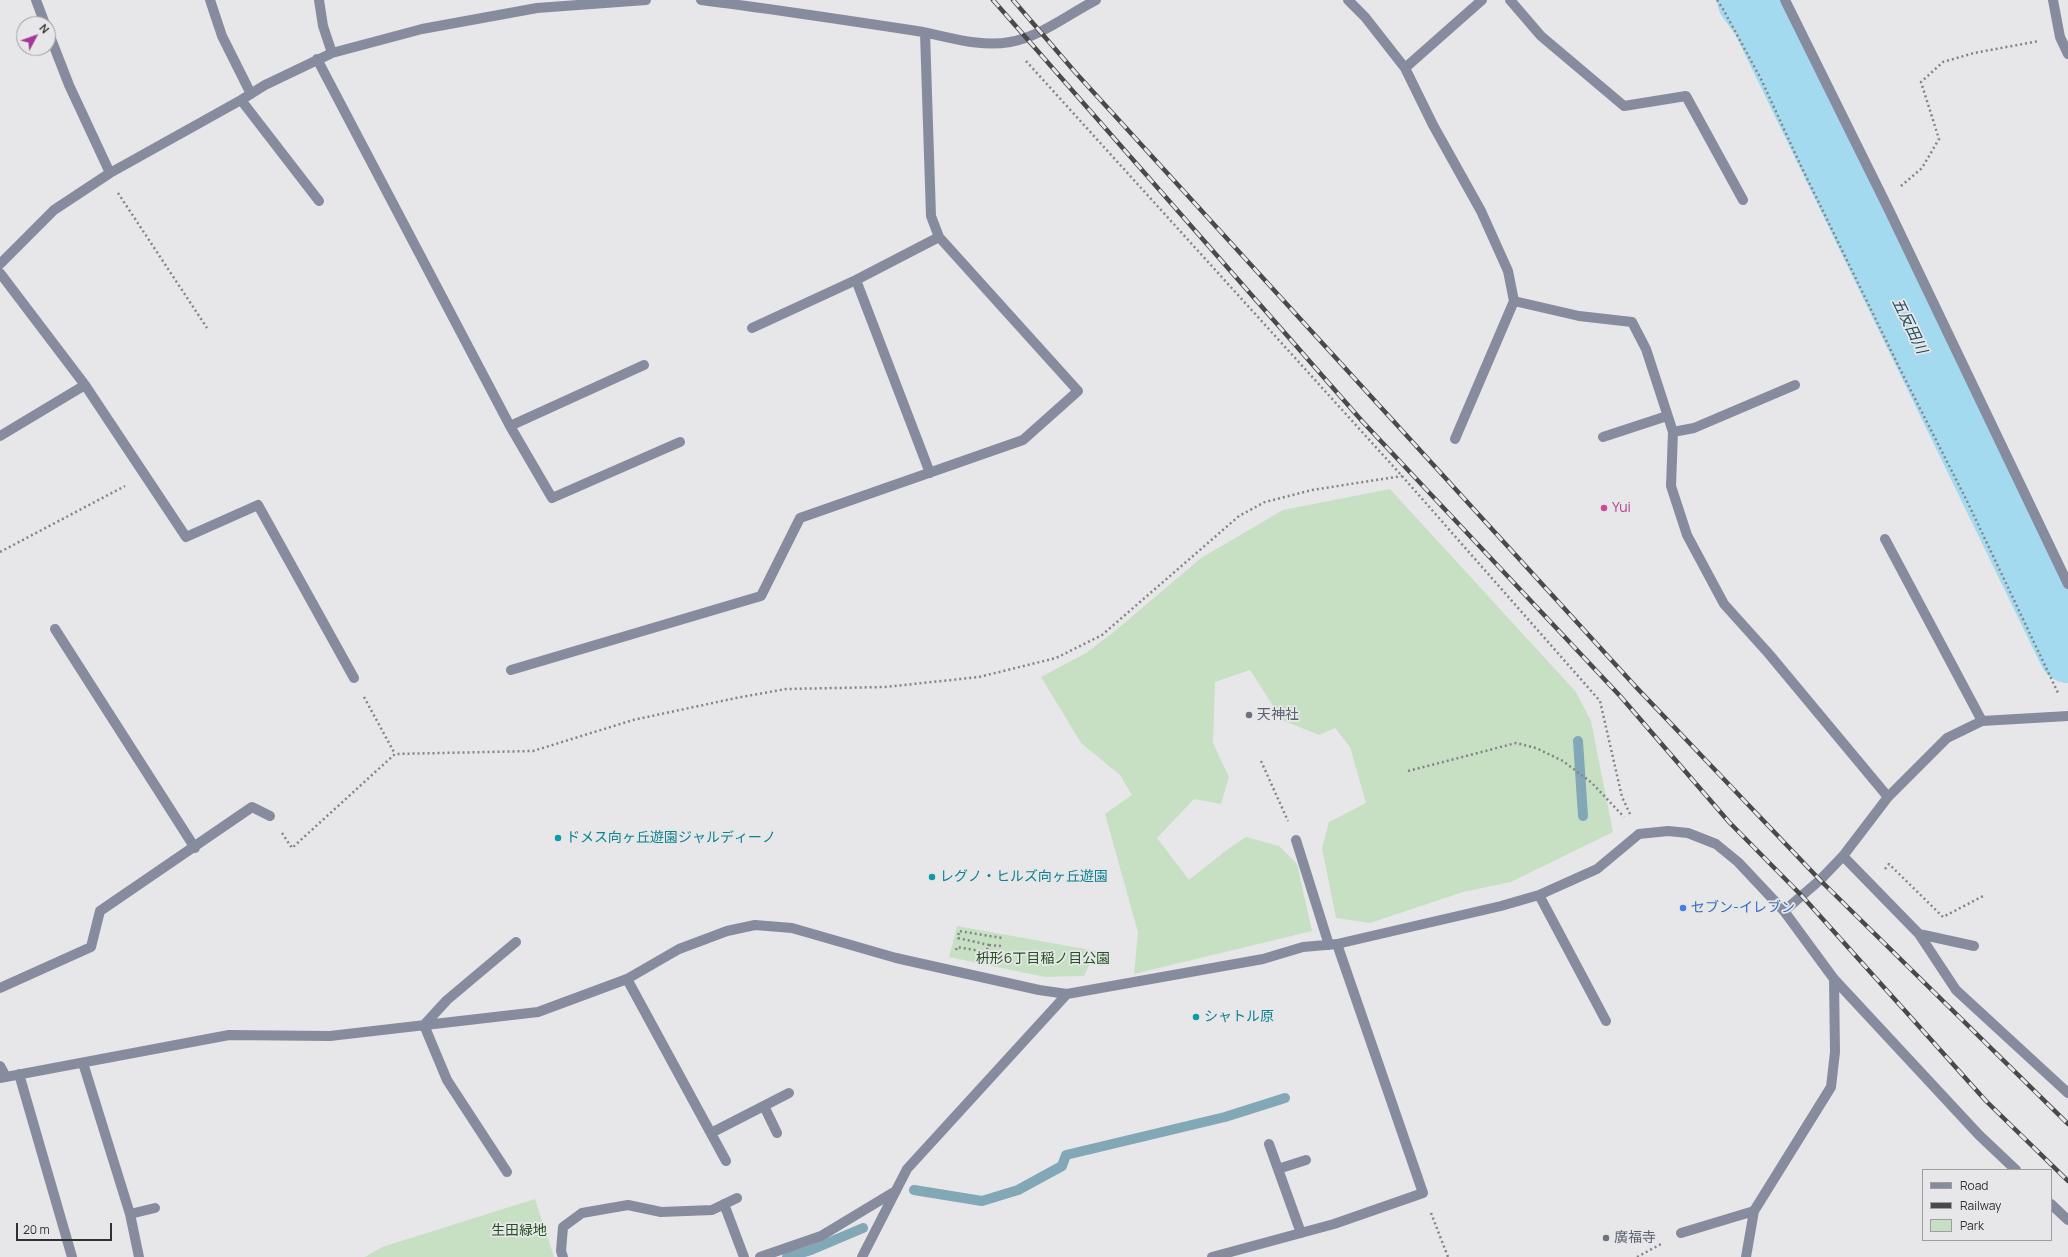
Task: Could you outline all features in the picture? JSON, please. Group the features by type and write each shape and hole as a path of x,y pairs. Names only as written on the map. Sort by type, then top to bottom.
{"street":[{"path":"36,0 42,16"},
{"path":"210,0 222,36 251,94"},
{"path":"319,0 323,26 332,53"},
{"path":"0,264 54,210 109,174 265,85 317,59 332,53 422,29 537,8 646,0"},
{"path":"701,0 925,32 983,44 1009,42 1041,33 1070,14 1096,0"},
{"path":"1348,0 1365,17 1405,68 1433,125 1481,211 1508,271 1514,301 1455,439"},
{"path":"1405,68 1482,0"},
{"path":"1510,0 1541,36 1624,106 1686,96 1743,200"},
{"path":"1785,0 1884,200 2068,584"},
{"path":"2053,0 2060,38 2068,54"},
{"path":"511,670 761,596 800,518 1023,440 1078,391 939,237 931,216 925,32"},
{"path":"56,52 69,85 109,174"},
{"path":"317,59 510,426 552,498 680,442"},
{"path":"241,100 319,201"},
{"path":"752,328 856,280 939,237"},
{"path":"0,273 85,384 186,537 258,505 354,678"},
{"path":"856,280 930,473"},
{"path":"1514,301 1579,316 1632,322 1646,349 1672,432 1671,486 1687,535 1724,604 1769,654 1888,797"},
{"path":"510,426 644,365"},
{"path":"0,436 85,384"},
{"path":"1672,432 1694,428 1796,385"},
{"path":"1603,438 1667,416"},
{"path":"1885,539 1982,721"},
{"path":"55,629 195,848"},
{"path":"1784,911 1820,880 1844,856 1888,797 1947,738 1982,721 2068,716"},
{"path":"0,988 91,947 100,911 195,848 252,807 270,816"},
{"path":"0,1066 3,1077 229,1035 330,1036 538,1012 627,979 678,949 727,931 755,925 792,928 896,958 1067,994 1263,959 1303,947 1333,945 1501,906 1538,895 1597,869 1639,834 1668,831 1688,833 1716,844 1738,862 1784,911 1834,979 1979,1135 2015,1169"},
{"path":"1212,1257 1334,1224 1423,1193 1296,840"},
{"path":"1844,856 1919,934 1956,990 2068,1093"},
{"path":"1538,895 1606,1021"},
{"path":"1919,934 1974,946"},
{"path":"424,1025 447,1000 516,942"},
{"path":"627,979 726,1161"},
{"path":"1746,1257 1754,1211 1831,1087 1835,1052 1834,979"},
{"path":"862,1257 907,1169 1067,994"},
{"path":"424,1025 447,1080 507,1172"},
{"path":"84,1063 130,1214 139,1257"},
{"path":"19,1074 72,1257"},
{"path":"711,1133 789,1093"},
{"path":"764,1106 778,1133"},
{"path":"1269,1144 1301,1233"},
{"path":"1278,1169 1306,1160"},
{"path":"760,1257 820,1236 895,1192"},
{"path":"563,1257 561,1251 563,1227 582,1214 628,1205 661,1212 712,1210 737,1198"},
{"path":"724,1204 744,1257"},
{"path":"2052,1205 2068,1220"},
{"path":"130,1214 155,1208"},
{"path":"1681,1233 1754,1211"}],"path":[{"path":"1717,0 1761,80 1816,198 1900,370 1967,501 2061,700"},
{"path":"1884,200 1922,168 1939,139 1921,82 1943,62 1974,53 2060,38"},
{"path":"1009,42 1402,476 1600,701 1622,798 1639,834"},
{"path":"109,174 207,328"},
{"path":"0,552 144,475"},
{"path":"292,848 395,754 533,751 634,720 786,689 885,687 979,677 1056,658 1102,635 1240,516 1265,502 1312,490 1402,476"},
{"path":"354,678 395,754"},
{"path":"1408,771 1516,743 1536,748 1569,765 1592,783 1639,834"},
{"path":"1261,761 1296,840"},
{"path":"1870,882 1889,864 1943,917 1985,895"},
{"path":"1002,938 959,931 958,938 1002,946"},
{"path":"952,970 957,946 986,952 989,944"},
{"path":"1423,1193 1448,1257"},
{"path":"1637,1257 1681,1233"}],"green space":[{"path":"1390,489 1576,692 1591,721 1613,832 1511,882 1463,892 1370,923 1336,918 1322,848 1329,822 1366,803 1350,747 1335,728 1319,735 1282,720 1250,670 1215,682 1213,743 1229,777 1221,804 1194,799 1157,838 1189,880 1228,849 1246,837 1279,846 1297,864 1312,931 1134,974 1138,932 1105,814 1132,795 1120,775 1081,743 1041,677 1086,653 1115,631 1201,558 1283,510"},
{"name":"枡形6丁目稲ノ目公園","path":"957,926 1096,951 1084,976 1045,977 949,957"},
{"name":"生田緑地","path":"535,1199 554,1257 365,1257 382,1247"}],"waterway":[{"name":"五反田川","path":"1746,0 1760,19 2068,654"},
{"path":"1578,741 1583,816"},
{"path":"914,1190 982,1201 1018,1190 1062,1166 1066,1155 1225,1117 1285,1098"},
{"path":"787,1257 811,1250 863,1228"}],"railway":[{"path":"993,0 1362,421 1621,697 1729,822 1802,896 1986,1101 2068,1181"},
{"path":"1013,0 1075,72 1636,687 1820,880 2068,1124"}],"place":[{"name":"Yui","path":"1604,508"},
{"name":"天神社","path":"1249,715"},
{"name":"ドメス向ヶ丘遊園ジャルディーノ","path":"558,838"},
{"name":"レグノ・ヒルズ向ヶ丘遊園","path":"932,877"},
{"name":"セブン-イレブン","path":"1683,908"},
{"name":"シャトル原","path":"1196,1017"},
{"name":"廣福寺","path":"1606,1238"}]}
